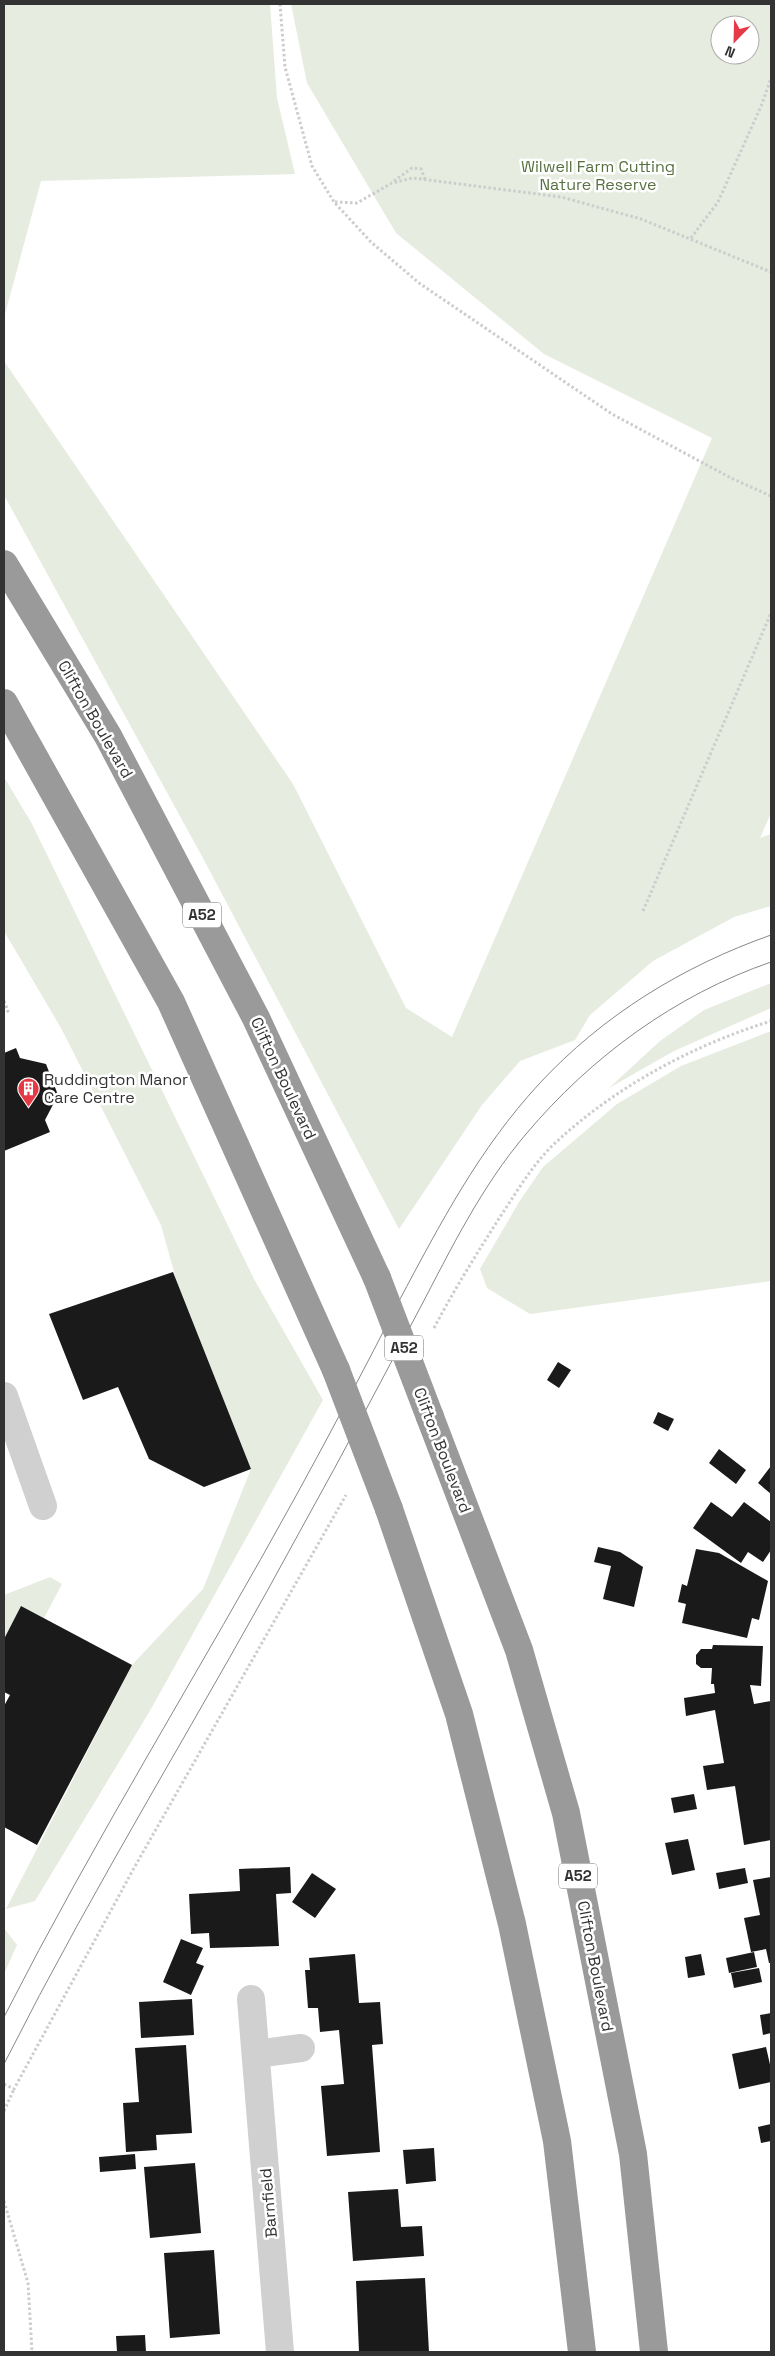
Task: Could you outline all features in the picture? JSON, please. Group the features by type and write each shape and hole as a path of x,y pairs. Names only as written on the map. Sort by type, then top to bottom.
{"highway":[{"name":"Clifton Boulevard","path":"4,564 108,736 256,1018 377,1278 519,1650 566,1813 633,2154 654,2352"},
{"path":"4,703 171,1002 336,1370 389,1509 459,1714 512,1924 557,2141 582,2352"}],"street":[{"path":"4,1396 43,1506"},
{"name":"Barnfield","path":"251,1999 280,2352"},
{"path":"256,2054 301,2048"}],"path":[{"path":"280,4 288,76 312,166 334,202 371,242 419,283 612,414 730,478 771,496"},
{"path":"691,238 718,202 762,104 771,78"},
{"path":"334,202 357,203 392,183 412,168 421,169 425,179"},
{"path":"392,183 412,178 425,179 561,197 641,219 771,272"},
{"path":"642,911 771,613"},
{"path":"4,1001 8,1011 4,1013"},
{"path":"439,1317 524,1180 551,1147 612,1097 680,1057 737,1032 771,1022"},
{"path":"4,2110 134,1868 314,1554"},
{"path":"4,2084 14,2089"},
{"path":"4,2201 28,2283 32,2352"}],"green space":[{"path":"4,4 270,4 277,98 295,174 41,181 4,318"},
{"name":"Wilwell Farm Cutting Nature Reserve","path":"291,4 771,4 771,813 760,838 771,834 771,906 734,917 653,961 590,1015 575,1040 520,1061 482,1105 399,1229 204,860 4,495 4,361 293,784 406,1008 452,1037 712,438 544,354 396,233 307,83"},
{"path":"4,777 32,824 254,1279 323,1400 151,1709 35,1901 6,1909 132,1665 203,1589 251,1469 176,1279 161,1225 61,1028 4,931"},
{"path":"771,983 771,1008 674,1051 609,1088 660,1041 704,1010"},
{"path":"771,1031 771,1281 530,1314 487,1288 480,1269 519,1202 543,1167 617,1104 681,1066"},
{"path":"50,1577 62,1584 44,1618 21,1606 4,1639 4,1595"},
{"path":"4,1928 17,1945 4,1974"}],"building":[{"name":"Ruddington Manor Care Centre","path":"16,1048 20,1058 46,1064 58,1095 45,1120 50,1132 4,1151 4,1053"},
{"path":"173,1272 251,1469 204,1487 149,1459 118,1387 83,1400 49,1314"},
{"path":"558,1362 571,1370 559,1388 547,1380"},
{"path":"658,1412 674,1419 668,1431 653,1423"},
{"path":"719,1449 746,1470 736,1484 709,1463"},
{"path":"771,1466 771,1494 758,1483"},
{"path":"711,1502 732,1517 744,1502 771,1522 771,1550 763,1562 748,1552 741,1563 693,1528"},
{"path":"598,1547 620,1552 643,1567 634,1607 603,1599 611,1566 594,1562"},
{"path":"696,1549 719,1553 768,1581 759,1620 752,1618 747,1638 682,1623 686,1604 678,1602 682,1584 687,1586"},
{"path":"21,1606 132,1665 37,1845 4,1827 4,1706 10,1695 4,1692 4,1639"},
{"path":"713,1645 763,1646 761,1686 750,1685 754,1704 771,1701 771,1840 744,1845 735,1786 707,1790 703,1766 724,1763 715,1710 686,1716 684,1698 715,1693 714,1684 711,1684 712,1668 701,1668 696,1664 696,1655 701,1649 712,1649"},
{"path":"694,1794 697,1809 674,1813 671,1798"},
{"path":"688,1839 695,1870 672,1875 665,1843"},
{"path":"290,1867 291,1893 276,1894 279,1946 210,1948 209,1933 191,1934 189,1894 240,1891 239,1869"},
{"path":"745,1868 748,1883 719,1889 716,1873"},
{"path":"312,1873 336,1889 315,1918 292,1902"},
{"path":"771,1877 771,1963 769,1963 766,1949 751,1952 744,1918 760,1915 753,1880"},
{"path":"181,1939 203,1948 196,1963 204,1966 191,1995 163,1982"},
{"path":"754,1952 757,1967 729,1973 726,1958"},
{"path":"355,1954 359,2003 380,2002 383,2044 372,2045 380,2152 327,2156 321,2086 344,2084 339,2030 320,2032 318,2008 308,2008 305,1970 310,1970 309,1958"},
{"path":"701,1954 705,1975 688,1978 685,1957"},
{"path":"759,1968 762,1982 734,1988 731,1973"},
{"path":"192,1999 194,2035 141,2038 139,2002"},
{"path":"771,2013 771,2033 763,2035 760,2015"},
{"path":"186,2045 192,2133 156,2135 157,2150 126,2152 123,2103 139,2102 135,2048"},
{"path":"766,2047 771,2069 771,2082 739,2089 732,2054"},
{"path":"771,2124 771,2141 761,2143 758,2127"},
{"path":"434,2148 436,2181 406,2184 403,2150"},
{"path":"135,2154 136,2169 100,2172 99,2157"},
{"path":"195,2163 201,2233 150,2238 144,2167"},
{"path":"398,2189 401,2227 422,2226 424,2256 353,2261 348,2192"},
{"path":"214,2250 220,2334 170,2338 164,2253"},
{"path":"425,2278 429,2352 359,2352 356,2281"},
{"path":"145,2335 146,2352 117,2352 116,2336"}],"tram line":[{"path":"4,2017 111,1819 297,1494 445,1216 498,1134 539,1084 564,1059 617,1015 646,995 676,978 738,947 771,935"},
{"path":"4,2064 76,1927 268,1590 455,1241 495,1175 526,1134 551,1106 607,1054 668,1011 701,992 771,962"}],"place":[{"name":"Ruddington Manor Care Centre","path":"28,1107"}]}
